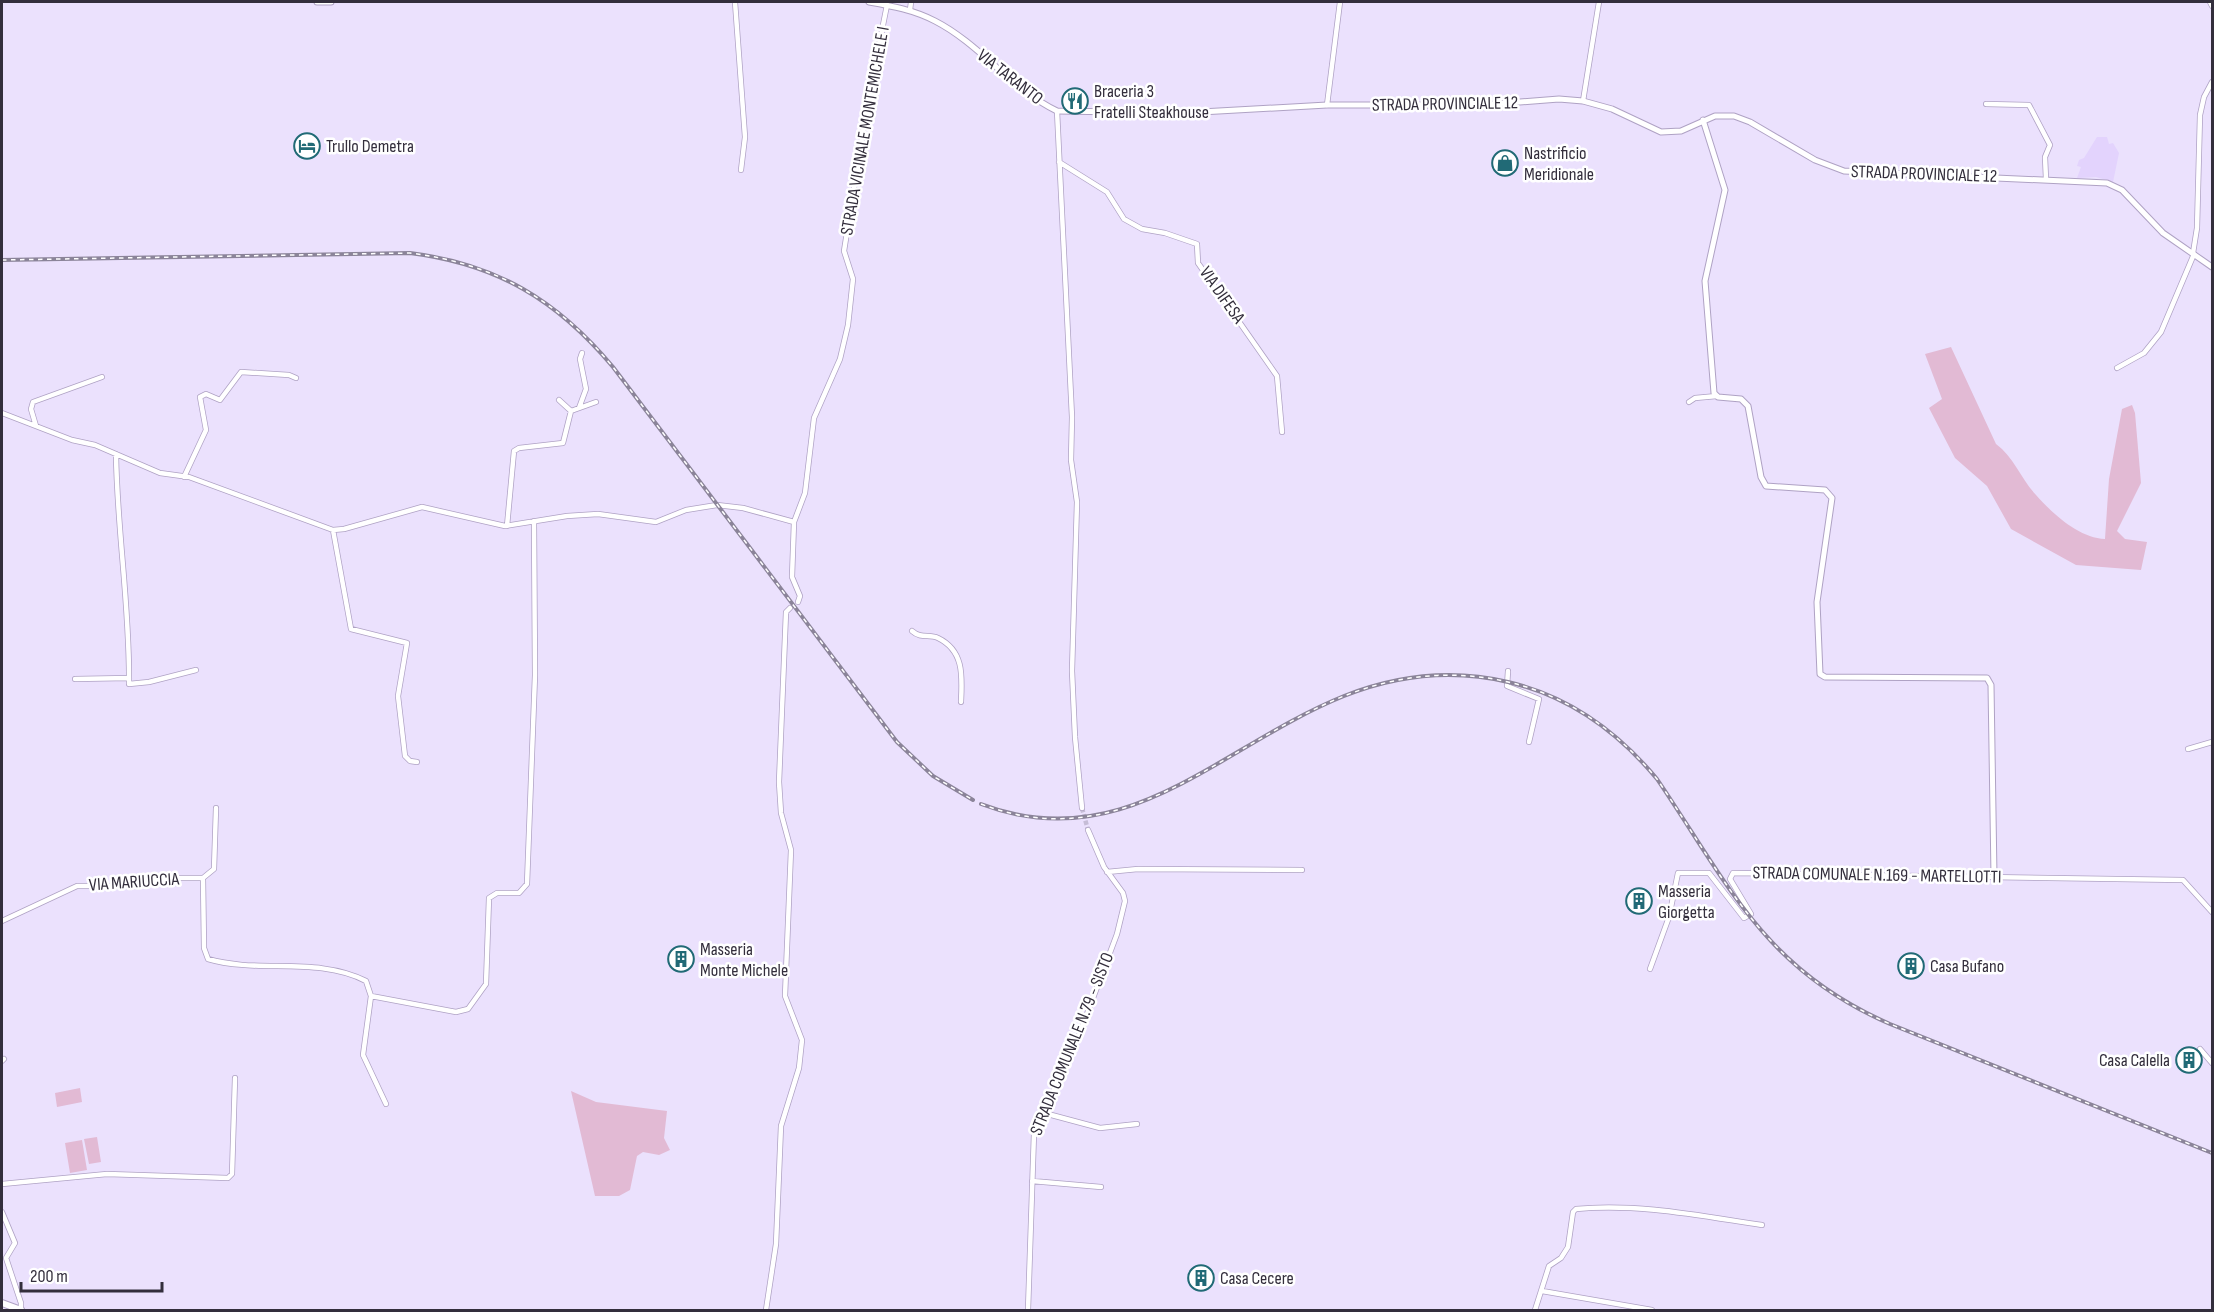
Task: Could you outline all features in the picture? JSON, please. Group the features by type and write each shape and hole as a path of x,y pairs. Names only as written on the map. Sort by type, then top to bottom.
{"main road":[{"path":"2,1303 21,1311"}],"street":[{"path":"317,2 331,2"},
{"path":"735,2 745,136 741,170"},
{"name":"VIA TARANTO","path":"869,2 910,10 948,28 1040,102 1057,111 1198,112"},
{"path":"910,2 910,10"},
{"path":"1327,105 1340,2"},
{"path":"1582,101 1599,2"},
{"path":"2210,2 2212,6"},
{"name":"STRADA VICINALE MONTEMICHELE I","path":"798,602 800,596 792,577 794,522 805,494 814,417 840,359 848,325 853,279 844,251 868,100 887,5"},
{"path":"2117,368 2144,353 2161,332 2193,253 2197,228 2200,115 2204,97 2212,82"},
{"name":"STRADA PROVINCIALE 12","path":"1198,112 1327,105 1483,105 1559,99 1582,101 1629,115 1661,132 1681,131 1703,120 1726,115 1750,122 1815,160 1844,171 2094,181 2115,186 2163,233 2212,267"},
{"path":"1986,104 2030,105 2050,145 2045,157 2046,179"},
{"path":"1057,111 1072,417 1070,435 1077,502 1072,671 1075,737 1082,808"},
{"path":"1703,120 1725,190 1705,280 1712,379 1717,396"},
{"name":"VIA DIFESA","path":"1059,162 1107,192 1124,219 1142,229 1165,232 1197,244 1198,262 1277,376 1282,432"},
{"path":"579,408 586,389 580,359 582,353"},
{"path":"184,477 206,430 200,397 206,394 220,400 241,372 289,375 296,378"},
{"path":"36,426 31,409 33,402 102,377"},
{"path":"1689,402 1695,398 1717,396 1741,399 1748,406 1761,477 1766,486 1825,490 1832,498 1817,602 1820,674 1825,677 1983,676 1989,681 1994,876"},
{"path":"559,400 571,411"},
{"path":"571,411 596,402"},
{"path":"507,526 514,451 519,448 563,443 571,411"},
{"path":"2,412 116,454 160,473 184,477 333,530 422,507 507,526 598,514 656,522 686,510 717,505 743,508 794,522"},
{"path":"116,454 125,606 130,634 129,684 149,682 196,670"},
{"path":"370,996 456,1012 468,1010 486,984 486,902 497,893 519,893 526,888 531,814 535,675 534,521"},
{"path":"333,530 351,629 407,643 398,699 405,756 410,761 417,762"},
{"path":"766,1311 776,1244 781,1126 799,1068 802,1040 785,996 791,850 781,813 779,782 786,612 790,608"},
{"path":"912,631 918,636 939,639 960,662 961,702"},
{"path":"1508,671 1507,686 1539,699 1529,742"},
{"path":"75,679 129,678"},
{"path":"2188,749 2212,742"},
{"path":"216,808 214,869 203,878 204,948 208,959 268,968 323,967 366,981 370,996 363,1055 386,1104"},
{"name":"STRADA COMUNALE N.79 - SISTO","path":"1028,1311 1034,1133 1044,1113 1060,1065 1078,1038 1119,926 1125,901 1123,893 1107,872 1088,831"},
{"path":"1107,872 1138,869 1302,870"},
{"name":"STRADA COMUNALE N.169 - MARTELLOTTI","path":"1650,969 1669,917 1678,873 1709,873 1744,918 1751,914 1730,879 1733,873 2183,880 2212,912"},
{"name":"VIA MARIUCCIA","path":"2,921 77,886 115,886 175,878 203,878"},
{"path":"2200,1049 2212,1063"},
{"path":"2,1185 107,1174 228,1178 232,1174 236,1078"},
{"path":"1044,1113 1100,1128 1137,1124"},
{"path":"1032,1180 1101,1187"},
{"path":"1535,1311 1550,1266 1561,1258 1568,1247 1573,1212 1576,1209 1613,1208 1666,1212 1762,1225"},
{"path":"2,1212 15,1243 6,1258 21,1303 21,1311"},
{"path":"1542,1291 1652,1311"}],"shaded area":[{"path":"2097,137 2107,137 2109,144 2113,143 2119,153 2113,182 2096,177 2077,178 2081,167 2077,166 2079,160 2084,158"},
{"path":"1951,347 1996,444 2008,455 2031,489 2050,510 2076,530 2095,538 2105,539 2109,479 2122,409 2132,405 2135,413 2141,483 2117,531 2125,539 2147,542 2141,570 2076,565 2011,529 1987,486 1955,458 1929,408 1942,399 1925,354"},
{"path":"80,1088 82,1102 57,1107 55,1093"},
{"path":"571,1091 596,1102 667,1111 664,1138 670,1150 659,1155 643,1152 637,1156 630,1190 619,1196 595,1196"},
{"path":"97,1137 101,1162 89,1164 84,1139"},
{"path":"82,1140 87,1170 70,1173 65,1143"}],"tunnel":[{"path":"1082,808 1088,830"}],"railway":[{"path":"2,260 410,253 471,266 523,289 570,322 613,367 897,742 933,776 973,800"},
{"path":"981,804 1033,817 1081,817 1126,807 1170,789 1213,767 1299,717 1344,696 1384,683 1446,675 1487,678 1530,688 1572,706 1609,731 1626,746 1657,779 1729,889 1753,921 1780,950 1811,977 1847,1002 1890,1024 2212,1153"}],"place":[{"name":"Braceria 3 Fratelli Steakhouse","path":"1075,101"},
{"name":"Trullo Demetra","path":"307,146"},
{"name":"Nastrificio Meridionale","path":"1505,163"},
{"name":"Masseria Giorgetta","path":"1639,901"},
{"name":"Masseria Monte Michele","path":"681,959"},
{"name":"Casa Bufano","path":"1911,966"},
{"name":"Casa Calella","path":"2189,1060"},
{"name":"Casa Cecere","path":"1201,1278"}]}
